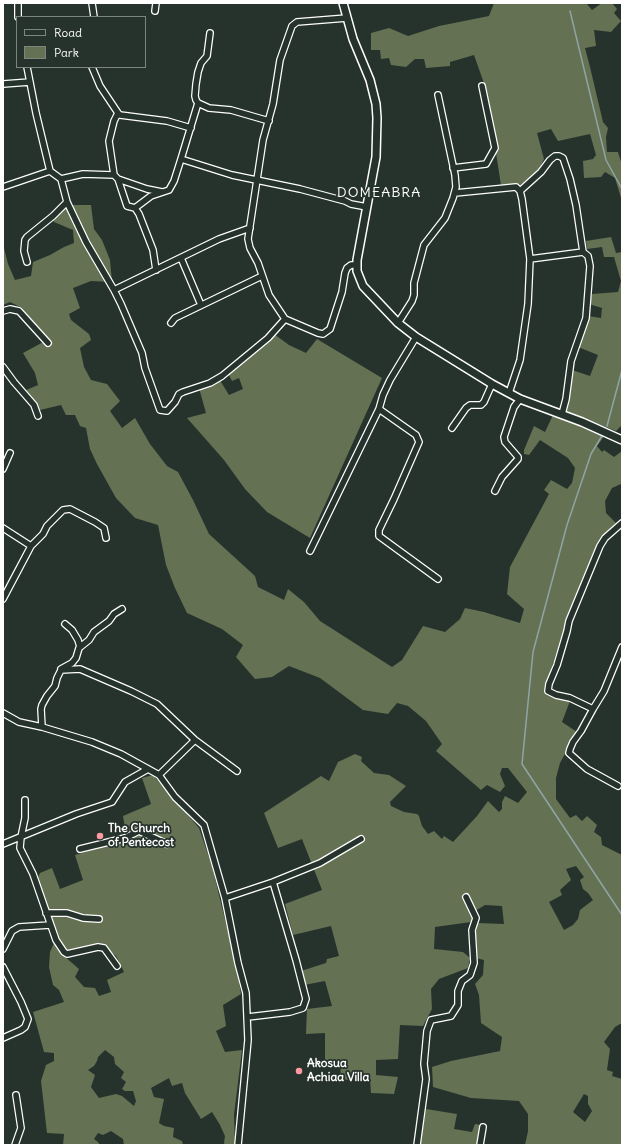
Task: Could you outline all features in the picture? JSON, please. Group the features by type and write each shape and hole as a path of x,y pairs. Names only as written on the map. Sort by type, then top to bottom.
{"street":[{"path":"18,3 18,16"},
{"path":"92,3 94,16"},
{"path":"155,12 156,3"},
{"path":"343,3 354,39 370,80 376,104 377,143 356,265 359,278 363,286 398,323 416,337 492,384 520,399 562,414 622,440"},
{"path":"347,18 297,22 294,24 284,46 280,60 273,104 263,140 248,239 250,248 258,263 269,296 285,319 314,332 323,334 327,333 330,329 342,292 347,268 352,265 356,265"},
{"path":"135,208 152,196 169,190 174,181 198,103 195,96 196,84 200,66 206,56 210,33"},
{"path":"27,68 36,113 50,170 61,179 67,202 86,242 114,290 142,353 145,368 160,410 167,411 179,394 210,383 222,376 268,338 285,319"},
{"path":"92,68 100,86 118,113 124,116 167,122 191,128"},
{"path":"3,84 30,82"},
{"path":"453,168 486,164 495,148 482,86"},
{"path":"398,323 412,301 414,295 414,284 424,245 445,218 455,193 456,181 438,95"},
{"path":"198,103 214,109 231,110 269,121"},
{"path":"118,113 114,121 110,141 116,177 128,206 135,208 139,214 153,250 156,270"},
{"path":"520,191 542,172 550,160 555,156 563,158 576,205 583,252 588,256 590,266 586,318 571,361 566,400 562,414"},
{"path":"181,159 232,175 323,195 351,204 367,207"},
{"path":"3,187 50,170"},
{"path":"61,179 83,174 116,177 147,189 163,192"},
{"path":"455,193 476,192 511,187 516,187 520,191 524,208 530,259 528,304 520,360 509,393"},
{"path":"27,262 24,251 27,237 53,216 67,202"},
{"path":"114,290 220,239 250,228"},
{"path":"530,259 583,252"},
{"path":"181,258 201,305"},
{"path":"170,323 175,318 262,276"},
{"path":"3,311 10,309 19,311 48,343"},
{"path":"310,551 379,409 383,395 390,380 416,337"},
{"path":"3,367 34,405 38,416"},
{"path":"452,428 466,408 470,405 481,405 484,402 492,384"},
{"path":"495,491 502,477 518,459 518,456 505,442 504,437 514,407 520,399"},
{"path":"379,409 416,435 419,442 379,530 379,536 438,579"},
{"path":"3,470 10,453"},
{"path":"3,599 31,546 63,510 70,509 104,528 106,538"},
{"path":"593,709 570,698 556,695 548,691 549,684 557,665 569,621 600,546 605,538 622,523"},
{"path":"3,528 31,546"},
{"path":"42,727 42,704 55,686 61,670 72,663 80,647 89,640 98,628 122,609"},
{"path":"65,624 72,630 80,647"},
{"path":"618,786 587,768 569,753 604,691 622,647"},
{"path":"61,670 80,669 131,691 156,704 195,740 237,771"},
{"path":"3,713 19,722 42,727 100,745 121,754 159,775 175,797 204,825 225,898 238,963 246,993 248,1040 238,1145"},
{"path":"159,775 195,740"},
{"path":"3,844 76,814 112,802 125,782 148,769"},
{"path":"25,800 25,818 20,848 33,874 56,940 64,952 71,954 101,947 104,948 117,966"},
{"path":"80,849 125,838 139,831 167,844"},
{"path":"225,898 273,882 320,863 361,839"},
{"path":"248,1017 290,1012 303,1008 306,999 273,882"},
{"path":"417,1145 426,1079 424,1064 427,1031 431,1020 451,1016 458,1005 458,991 462,981 470,975 474,963 472,930 476,918 466,897"},
{"path":"46,913 67,913 83,918 99,919"},
{"path":"3,949 12,931 19,927 50,925"},
{"path":"3,967 28,1020 25,1027 21,1030 3,1038"},
{"path":"15,1145 21,1128 16,1095"},
{"path":"480,1145 483,1127"}],"green space":[{"path":"494,3 586,3 592,10 602,3 612,3 617,9 614,13 621,21 611,32 594,30 596,46 585,48 603,122 608,128 606,137 607,152 618,152 622,165 622,201 615,178 605,172 601,177 584,178 583,161 593,159 596,155 590,134 558,141 551,129 537,133 544,159 538,171 519,186 501,185 486,89 474,55 450,62 450,66 426,68 424,59 415,59 406,67 391,65 389,58 381,59 380,50 371,50 371,33 389,28 408,36 439,26 489,16"},
{"path":"72,205 91,205 94,229 102,240 110,260 112,282 91,281 73,288 80,308 69,314 71,320 89,334 91,340 80,348 84,367 91,380 107,384 120,401 110,411 122,428 135,418 150,444 167,466 178,472 209,534 255,576 258,587 284,600 288,589 304,602 320,621 392,667 402,660 423,626 445,632 460,619 465,608 520,623 524,609 507,594 510,567 549,494 544,490 551,480 567,489 572,483 575,468 568,458 540,440 529,455 524,454 524,450 534,426 545,432 553,415 605,435 597,446 602,452 604,450 614,457 622,451 622,482 621,484 612,488 605,501 606,513 616,523 602,537 586,570 563,631 544,692 554,697 570,701 562,722 577,732 560,763 556,778 556,799 570,818 576,815 582,821 587,816 597,825 594,832 601,837 602,845 622,855 622,1023 615,1027 604,1042 610,1049 607,1070 613,1072 612,1076 622,1079 622,1145 525,1145 528,1131 528,1114 519,1101 471,1098 433,1087 432,1067 451,1061 500,1051 502,1037 481,1023 479,995 475,984 483,975 484,960 476,958 474,933 477,923 504,924 502,906 485,905 475,911 471,922 435,927 434,949 463,952 470,958 468,968 439,979 431,989 432,1009 423,1026 400,1025 398,1059 376,1060 376,1075 398,1077 394,1094 371,1093 370,1079 340,1080 341,1061 325,1061 325,1033 306,1034 307,1009 332,1006 325,981 304,985 301,971 326,963 327,959 339,956 331,926 293,935 285,904 322,890 302,839 278,848 264,813 321,776 329,781 338,762 355,754 362,757 361,761 374,773 389,775 406,786 390,802 391,806 404,812 417,814 422,826 428,834 434,831 442,839 444,836 453,842 477,816 488,801 499,812 502,809 502,802 505,796 518,803 527,792 508,768 502,768 500,774 505,786 500,792 487,785 481,790 436,751 442,744 426,721 408,706 397,703 388,714 363,710 320,678 289,666 272,677 255,679 236,657 243,645 222,629 187,613 166,565 158,525 135,518 116,498 90,449 86,428 80,426 75,415 66,415 61,405 40,410 24,391 38,385 35,373 23,353 47,340 22,308 10,302 3,305 3,244 8,264 15,280 31,276 33,262 74,243 73,230 54,222 52,218 61,210","holes":["576,866 584,877 580,880 583,889 593,900 580,910 578,919 573,925 564,930 549,902 562,895 560,890 571,880 566,869","584,1094 588,1096 588,1104 592,1111 585,1122 573,1112"]},
{"path":"611,237 616,253 622,252 622,425 616,431 562,410 569,369 590,376 598,355 578,347 588,316 601,318 602,308 589,304 592,294 618,292 621,281 614,257 604,257 602,247 587,249 586,241"},
{"path":"274,334 289,345 306,353 317,339 382,378 310,538 267,512 245,489 224,460 187,418 206,413 199,388 218,377 229,395 243,389 239,378 232,381 228,373"},
{"path":"153,775 199,828 212,866 237,969 241,994 223,1005 226,1026 216,1031 225,1052 242,1050 234,1115 235,1145 225,1145 225,1136 212,1112 201,1119 185,1093 182,1083 172,1086 169,1078 151,1088 154,1097 164,1099 159,1123 164,1126 174,1128 173,1137 182,1141 183,1145 124,1145 123,1139 111,1131 103,1135 98,1133 94,1139 100,1145 63,1145 64,1134 47,1133 41,1081 46,1065 54,1061 54,1053 44,1052 33,1012 64,1002 59,990 53,985 49,967 50,952 54,943 64,956 79,969 75,977 84,987 95,988 99,996 111,992 107,980 124,972 116,956 101,944 72,952 67,952 61,946 37,879 40,873 52,868 60,889 83,880 75,855 127,839 123,816 151,804 142,778","holes":["105,1050 114,1057 115,1064 124,1072 121,1078 126,1082 122,1089 125,1091 133,1091 136,1101 134,1106 122,1096 116,1094 99,1098 91,1087 95,1075 88,1070 94,1066 98,1057"]},
{"path":"426,1109 457,1114 454,1129 472,1132 475,1124 481,1125 478,1145 420,1145"}],"waterway":[{"path":"570,11 606,160 622,189"},
{"path":"607,426 622,370"},
{"path":"603,434 591,454 567,525 533,652 522,764 622,915"}],"place":[{"name":"The Church of Pentecost","path":"100,836"},
{"name":"Akosua Achiaa Villa","path":"299,1071"}],"district":[{"name":"DOMEABRA","path":"379,193"}]}
